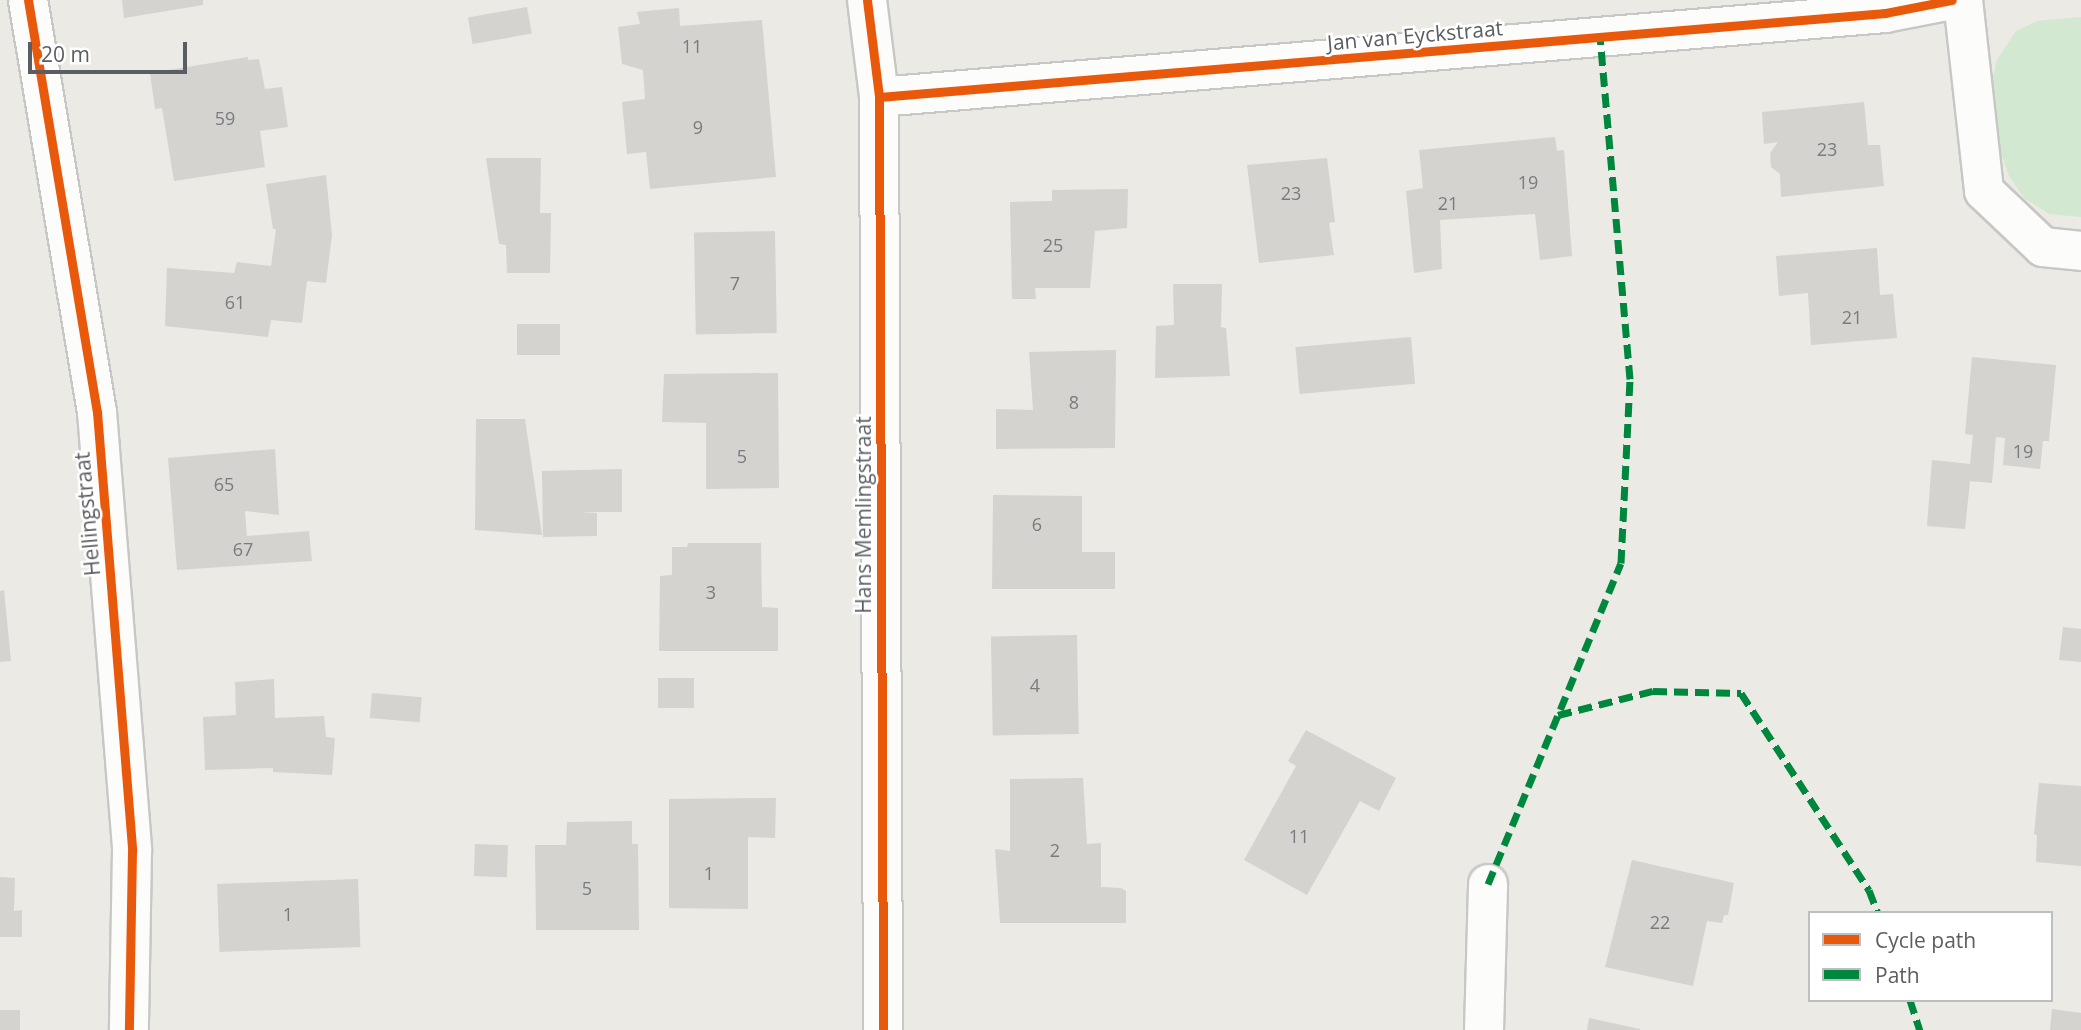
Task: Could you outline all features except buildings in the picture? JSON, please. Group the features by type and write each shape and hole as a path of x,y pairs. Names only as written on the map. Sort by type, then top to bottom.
{"street":[{"name":"Hellingstraat","path":"28,0 97,412 132,851 129,1030"},
{"name":"Hans Memlingstraat","path":"867,0 879,97 883,1030"},
{"name":"Jan van Eyckstraat","path":"879,97 1885,13 1952,0"},
{"path":"1963,0 1984,191 2043,247 2081,251"},
{"path":"1484,1030 1488,884"}],"green space":[{"path":"2081,17 2081,217 2049,214 2024,198 2009,176 1996,139 1990,89 1997,60 2016,31 2037,21"}],"marked path":[{"path":"1488,884 1621,563 1630,379 1600,37"},
{"path":"1558,715 1653,691 1741,693 1869,890 1877,911"},
{"path":"1911,1002 1920,1030"}],"cycle path":[{"path":"28,0 97,412 132,851 129,1030"},
{"path":"867,0 879,97 883,1030"},
{"path":"879,97 1885,13 1952,0"}]}
